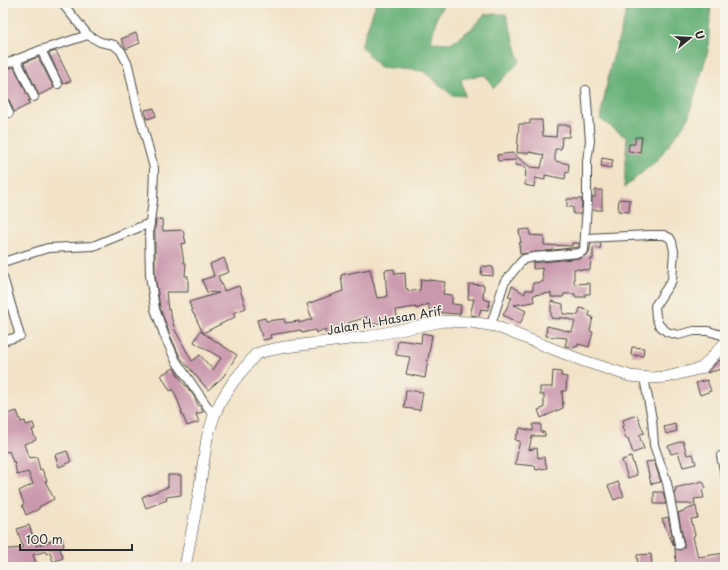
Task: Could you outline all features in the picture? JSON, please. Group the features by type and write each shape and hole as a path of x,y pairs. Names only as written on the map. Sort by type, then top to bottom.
{"main road":[{"name":"Jalan H. Hasan Arif","path":"185,567 198,499 207,438 214,416 229,389 256,354 285,347 366,337 443,321 471,322 495,326 581,360 630,376 650,378 667,377 702,368 725,343"}],"street":[{"path":"62,3 88,36 100,42 114,45 122,51 128,65 137,106 154,168 153,200 150,223 150,275 156,314 176,361 214,416"},
{"path":"3,65 41,50 88,36"},
{"path":"41,50 58,84"},
{"path":"16,59 34,97"},
{"path":"491,325 504,283 524,259 580,253 584,248 587,161 590,141 586,90"},
{"path":"3,100 9,113"},
{"path":"3,262 48,248 93,246 150,223"},
{"path":"585,238 657,235 664,235 670,238 674,252 672,280 655,306 656,317 659,325 667,332 678,335 694,331 708,331 725,336"},
{"path":"3,277 20,336 3,341"},
{"path":"644,378 652,419 654,445 667,483 679,545"},
{"path":"721,456 725,475"}],"green space":[{"path":"376,3 444,3 436,19 431,42 452,43 471,29 485,14 506,14 520,61 494,88 485,75 461,79 465,96 452,95 423,71 379,67 361,46"},
{"path":"629,3 711,3 708,51 687,121 657,160 624,188 627,138 600,119 610,68"}],"building":[{"path":"136,33 140,43 126,49 121,39"},
{"path":"56,51 71,81 63,84 49,53"},
{"path":"38,57 54,88 39,95 24,63"},
{"path":"14,67 30,100 28,101 30,104 14,112 8,97 3,94 3,71"},
{"path":"154,108 156,116 147,119 145,110"},
{"path":"530,120 542,120 543,136 556,137 557,125 570,125 569,137 562,137 561,149 555,149 555,161 569,164 568,173 566,172 565,179 545,175 545,180 535,178 534,187 525,185 526,167 515,165 516,160 498,161 497,155 512,153 530,167 541,168 544,155 529,152 517,153 519,124 530,124"},
{"path":"635,137 642,137 640,152 628,151 629,144 635,144"},
{"path":"602,158 613,160 611,168 601,166"},
{"path":"595,190 602,190 602,210 592,210 592,197 595,197"},
{"path":"567,199 582,199 581,214 573,214 573,207 567,207"},
{"path":"619,199 630,200 629,212 618,211"},
{"path":"162,219 163,231 183,230 186,243 181,244 184,263 186,263 185,276 188,276 188,292 166,292 168,310 169,309 175,330 192,361 200,355 213,370 221,358 194,342 200,331 237,355 223,377 208,390 180,357 160,308 155,275 155,229 156,220"},
{"path":"530,229 530,235 544,236 544,245 572,246 572,243 579,243 579,247 520,254 519,243 521,243 519,230"},
{"path":"591,243 601,243 600,249 593,248 593,259 591,259 590,270 574,269 574,284 590,283 590,294 585,294 585,297 575,297 575,294 564,294 563,297 551,297 551,293 533,295 534,302 514,305 526,311 520,324 503,315 512,298 508,297 512,286 525,294 525,290 533,290 533,283 543,282 542,268 533,269 533,263 581,258 589,253"},
{"path":"224,258 229,272 218,276 224,291 239,286 246,308 233,313 235,317 203,333 193,314 189,302 219,293 207,292 202,280 214,276 210,264"},
{"path":"482,266 493,267 493,276 481,275"},
{"path":"370,269 377,298 387,297 385,270 394,269 395,274 405,273 406,289 408,289 408,291 420,290 421,279 445,282 443,294 452,295 452,304 461,305 460,314 429,312 429,304 416,309 416,307 396,310 398,322 390,321 369,325 367,317 335,329 336,333 326,335 325,329 316,333 315,330 302,333 301,330 270,335 271,338 263,340 257,320 265,318 266,321 284,319 285,323 299,321 299,323 312,319 307,304 343,291 341,275"},
{"path":"469,284 484,285 483,299 490,301 488,310 481,309 479,316 470,315 474,299 468,299"},
{"path":"551,301 563,304 563,314 578,315 580,308 590,311 589,316 593,317 590,331 593,332 589,347 578,344 577,347 574,346 574,348 565,346 567,338 546,336 547,326 572,332 575,321 560,317 560,319 551,318"},
{"path":"422,333 432,335 425,378 406,374 410,357 396,355 398,340 421,343"},
{"path":"632,347 644,348 643,356 631,355"},
{"path":"725,359 725,368 707,373 718,361"},
{"path":"174,368 181,380 194,396 203,412 196,414 199,422 187,426 173,389 170,391 161,375"},
{"path":"553,371 561,372 561,376 567,377 566,391 562,391 563,408 541,418 538,410 544,408 544,395 540,395 540,387 552,387"},
{"path":"707,380 711,391 700,395 696,383"},
{"path":"406,390 423,392 420,410 404,408"},
{"path":"17,411 21,422 25,421 26,425 33,423 35,429 32,430 36,440 24,444 29,458 37,457 40,470 42,469 47,481 45,481 54,499 39,507 39,509 26,515 19,491 33,484 28,472 17,475 14,461 13,462 9,451 3,453 3,415"},
{"path":"637,415 644,433 639,435 644,449 633,453 628,438 626,439 622,426 624,425 623,420"},
{"path":"533,424 541,424 541,432 545,433 545,436 532,436 529,450 537,448 538,458 544,457 547,468 536,470 535,466 515,464 520,441 515,440 517,434 520,428 533,431"},
{"path":"675,424 677,431 666,434 664,427"},
{"path":"683,441 687,455 693,454 696,464 683,467 678,452 671,454 668,446"},
{"path":"67,451 71,462 59,467 55,455"},
{"path":"631,457 637,475 628,478 622,460"},
{"path":"654,461 661,482 651,484 646,462"},
{"path":"168,475 181,475 181,495 166,497 167,500 146,508 142,497 168,487"},
{"path":"703,481 706,488 702,490 704,498 694,499 695,504 677,504 674,492 676,492 675,488"},
{"path":"618,482 624,496 614,500 608,486"},
{"path":"654,492 663,492 666,504 654,504"},
{"path":"696,506 698,518 691,519 698,557 725,553 725,567 707,567 706,563 691,567 676,567 675,548 680,550 684,547 678,513"},
{"path":"668,517 674,546 662,519"},
{"path":"29,525 36,546 62,537 64,546 60,548 63,558 53,562 50,552 46,554 46,551 33,555 37,567 3,567 3,551 23,548 17,529"},
{"path":"651,554 652,567 638,567 637,555"}]}
